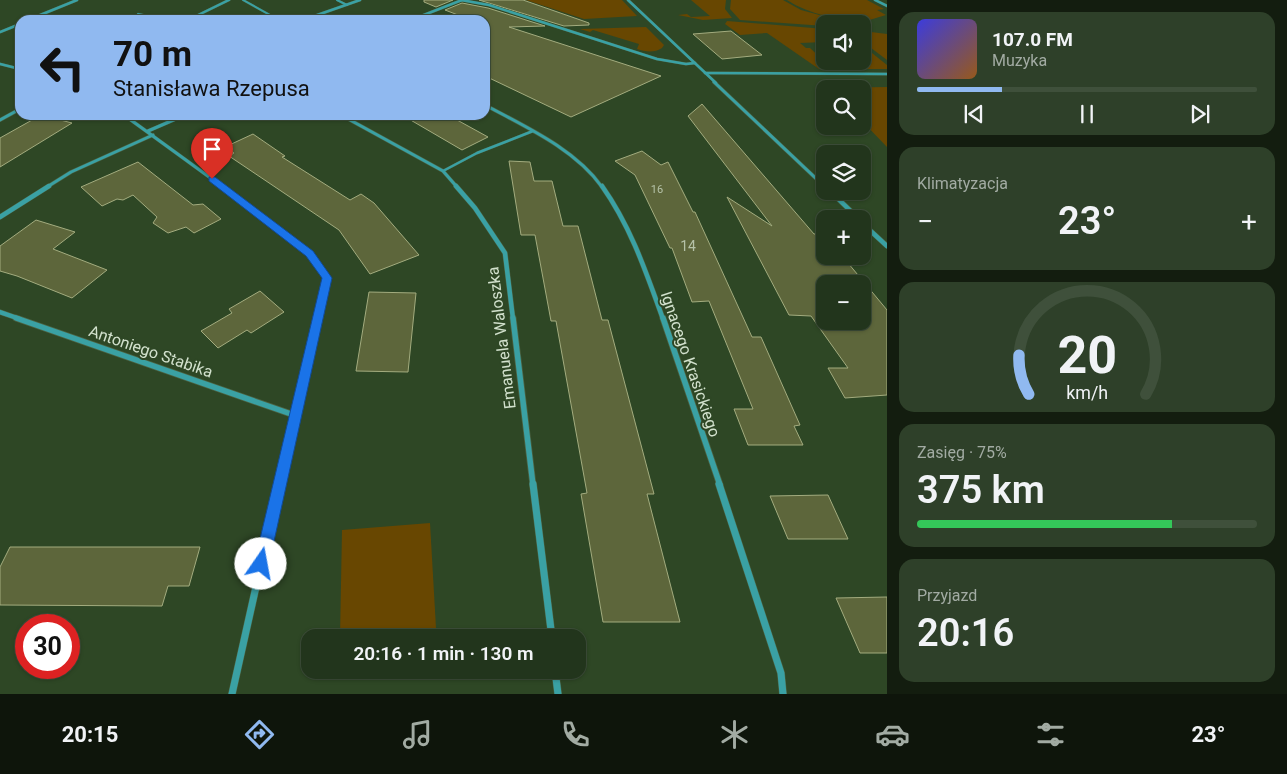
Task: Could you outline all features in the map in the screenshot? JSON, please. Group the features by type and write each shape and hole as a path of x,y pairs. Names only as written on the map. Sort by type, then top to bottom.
{"street":[{"path":"40,15 77,0"},
{"path":"198,15 229,0"},
{"path":"318,15 360,0"},
{"path":"424,15 462,0 489,5 656,59 686,64 695,63"},
{"path":"628,0 816,178"},
{"path":"875,0 887,6"},
{"path":"0,32 15,26"},
{"path":"0,64 15,68"},
{"path":"705,73 887,74"},
{"name":"Ignacego Krasickiego","path":"490,108 533,131 565,152 600,184 632,234 687,385 781,673 783,694"},
{"path":"0,120 15,112"},
{"path":"131,120 309,254 327,278 294,415 232,694"},
{"path":"0,218 71,172 176,120"},
{"name":"Emanuela Waloszka","path":"350,120 444,171 475,208 505,253 551,629"},
{"path":"839,200 849,210"},
{"path":"871,231 887,246"},
{"name":"Antoniego Stabika","path":"0,312 294,415"},
{"path":"557,679 558,694"}],"lane":[{"path":"243,0 270,15"},
{"path":"337,0 347,5"},
{"path":"138,14 143,15"},
{"path":"444,171 477,154 533,131"}],"shaded area":[{"path":"526,0 622,0 637,16 584,19"},
{"path":"691,0 726,0 725,9 732,18 703,20 678,15 687,14 691,17 710,16"},
{"path":"731,0 783,0 801,10 819,15 816,15 816,25 740,20 730,9"},
{"path":"787,0 867,0 884,9 877,10 886,15 871,20 871,15 824,15"},
{"path":"727,21 816,28 816,42 800,43 816,54 816,67 767,33 740,35 725,24"},
{"path":"646,27 664,45 659,50 643,51 637,49 639,44 593,30 590,32 580,29"},
{"path":"871,32 887,34 887,60 871,48"},
{"path":"871,53 887,65 887,69 871,69"},
{"path":"871,87 887,87 887,147 871,130"},
{"path":"430,523 436,628 340,629 342,530"}],"building":[{"path":"424,0 453,0 436,7 424,2"},
{"path":"479,0 523,0 589,23 589,25 564,26"},
{"path":"462,3 488,8 545,26 509,27 661,76 571,117 490,78 490,15 458,15 445,10"},
{"path":"731,31 762,55 722,59 693,34"},
{"path":"702,104 814,234 816,234 816,265 850,265 858,275 816,275 816,323 811,316 789,315 727,197 772,226 688,116"},
{"path":"32,120 60,120 72,123 0,167 0,138"},
{"path":"411,120 457,120 488,137 462,150"},
{"path":"253,134 285,156 282,157 350,200 361,194 374,203 419,255 370,274 339,230 229,156 234,153 225,147"},
{"path":"642,151 661,165 668,162 693,212 695,212 752,337 761,337 800,425 794,426 803,445 748,445 734,409 753,409 709,301 692,302 672,248 670,248 635,175 615,161"},
{"path":"509,161 530,162 534,181 552,181 563,226 578,226 602,320 608,320 654,494 647,494 680,622 603,622 581,494 587,493 556,321 551,321 535,235 521,235"},
{"path":"138,162 193,205 203,204 221,219 194,233 186,227 168,233 153,223 157,217 133,195 123,200 117,199 102,206 81,187"},
{"path":"36,220 75,232 53,249 107,270 72,298 0,271 0,246"},
{"path":"260,291 284,312 251,333 247,330 218,348 201,331 232,313 229,309"},
{"path":"871,291 887,310 887,395 845,398 828,368 848,368 821,330 871,330"},
{"path":"369,292 416,293 408,372 356,371"},
{"path":"828,495 848,539 788,539 770,496"},
{"path":"10,547 200,547 189,586 168,586 162,606 0,605 0,567"},
{"path":"887,597 887,653 860,653 836,598"}],"route":[{"path":"212,179 309,254 327,278 261,564"}]}
